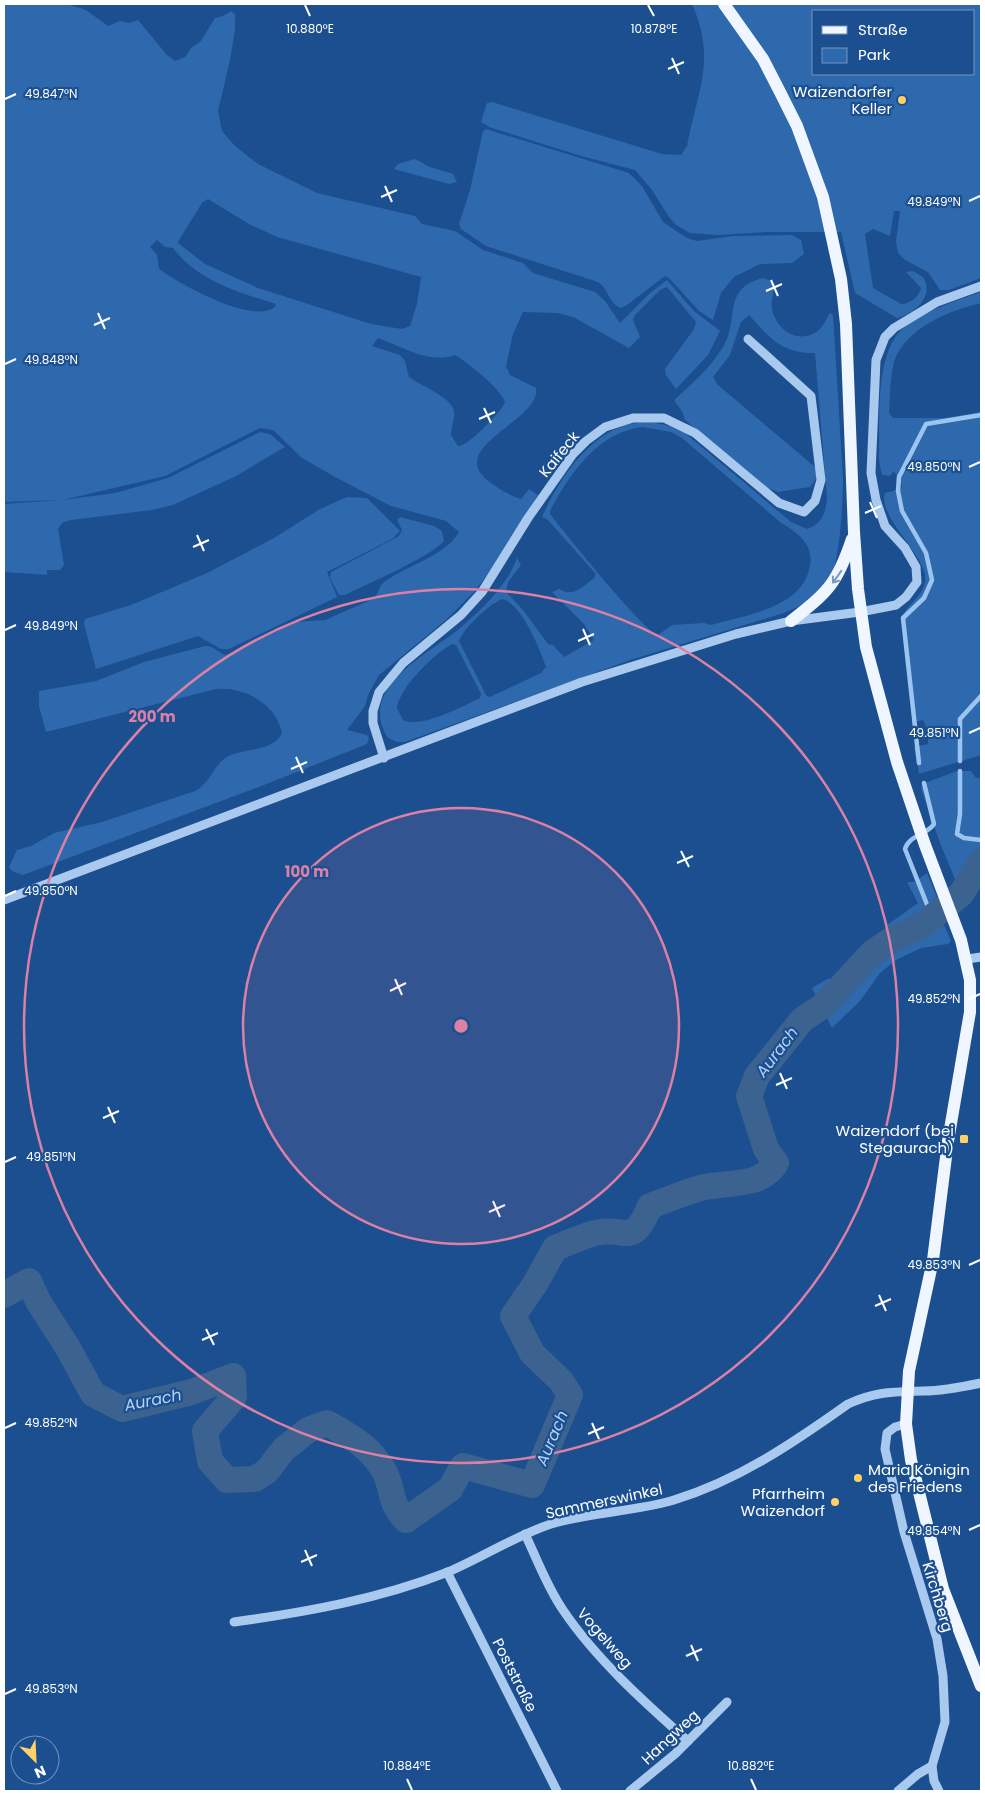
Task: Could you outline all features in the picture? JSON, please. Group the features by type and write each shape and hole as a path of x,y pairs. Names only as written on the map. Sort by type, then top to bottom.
{"main road":[{"path":"724,4 763,59 776,84 797,126 823,197 841,279 846,324 854,532 860,612 874,684 925,845 967,959 970,980 970,1012 948,1141 933,1260 906,1390 906,1424 911,1460 942,1589 981,1686"},
{"path":"791,621 821,598 835,580 842,570 854,532"}],"street":[{"path":"4,900 582,682 664,655 791,621 896,605 906,597 917,582 916,567 905,548 885,526 876,500 871,473 876,360 884,337 902,322 932,304 981,286"},
{"name":"Kaifeck","path":"384,758 373,722 373,711 379,692 403,664 461,615 482,592 528,518 573,454 590,437 605,427 633,418 664,418 695,433 780,504 804,512 815,501 822,480 811,396 748,339"},
{"path":"967,959 981,957"},
{"name":"Sammerswinkel","path":"234,1622 305,1611 370,1598 447,1572 525,1534 552,1524 672,1501 730,1480 757,1465 848,1404 880,1392 947,1389 981,1383"},
{"name":"Kirchberg","path":"906,1424 895,1426 887,1433 885,1449 904,1532 937,1639 944,1676 945,1722 932,1766"},
{"name":"Vogelweg","path":"525,1534 562,1609 579,1631 626,1683 688,1741"},
{"name":"Poststraße","path":"447,1572 557,1791"},
{"name":"Hangweg","path":"630,1791 688,1741 727,1702"},
{"path":"898,1791 918,1774 932,1766 934,1781 939,1791"}],"green space":[{"path":"4,4 67,4 86,10 108,26 120,21 129,23 138,20 167,55 175,61 185,57 192,47 201,41 215,18 231,11 235,14 235,30 218,111 222,131 235,146 258,164 317,193 415,216 422,224 455,231 483,250 523,263 533,273 595,292 605,301 620,323 650,293 667,280 694,311 720,331 708,355 676,389 666,375 665,369 694,329 696,322 667,287 660,290 635,315 633,320 640,337 629,348 573,317 558,313 523,312 513,334 506,366 510,375 536,388 534,400 524,412 484,447 477,459 480,472 503,491 521,499 529,489 538,495 501,557 474,592 446,620 379,675 368,695 365,706 347,730 367,735 369,738 367,744 259,787 23,875 12,871 9,867 17,850 31,846 54,833 102,822 195,791 204,784 222,760 233,754 272,744 282,733 279,722 266,705 248,694 227,689 216,689 46,732 39,706 39,691 96,681 144,662 205,646 227,655 293,622 325,620 373,599 383,583 445,548 459,532 446,521 391,506 335,477 302,458 273,430 260,428 165,476 63,500 115,493 168,478 260,432 270,434 285,447 236,476 173,505 152,510 71,520 62,523 58,529 64,565 60,570 47,570 47,575 4,572 4,504 61,500 4,502","holes":["208,199 249,224 277,237 421,277 417,304 410,326 402,329 371,324 258,288 205,264 178,243 202,203","157,240 165,247 173,248 194,269 207,277 233,290 276,304 275,307 264,311 250,311 234,307 199,292 159,269 157,255 150,247","378,338 425,356 445,357 455,355 492,384 505,403 476,435 463,445 458,446 451,435 454,412 448,402 409,377 405,361 400,355 372,346"]},
{"path":"692,4 981,4 981,278 949,290 940,290 928,272 905,260 898,253 896,241 900,211 894,211 890,236 873,229 865,234 873,288 901,304 908,303 916,297 921,288 906,272 913,271 923,277 927,291 925,297 916,308 897,318 855,293 841,232 767,232 717,235 690,233 676,225 669,217 652,190 635,170 581,156 489,127 481,122 487,103 492,102 662,154 681,155 687,146 700,92 704,59 703,42"},
{"path":"486,129 629,173 642,186 663,222 687,238 697,241 733,236 792,235 801,240 804,254 792,263 760,264 734,277 721,293 713,320 699,311 665,276 621,308 614,303 598,282 486,246 461,229 459,224 470,190 483,131"},
{"path":"415,159 430,167 453,174 457,182 449,184 394,169 398,164"},
{"path":"762,278 773,281 772,308 774,316 783,329 797,336 812,335 821,328 830,313 833,315 843,489 836,558 830,579 826,585 810,600 784,613 630,660 405,742 397,742 388,738 381,720 381,704 388,689 400,674 459,629 484,606 507,578 517,558 521,565 508,582 506,592 523,610 548,644 553,645 564,657 594,640 584,624 552,592 559,589 574,592 582,588 596,574 548,520 542,517 565,475 580,456 597,440 616,429 637,423 660,424 685,433 791,522 807,529 820,521 826,508 827,498 815,353 793,350 777,343 749,315 741,322 730,355 713,377 718,385 815,467 817,477 810,487 778,492 767,488 685,420 682,411 675,402 675,399 707,368 723,347 728,337 736,298 749,283","holes":["643,427 671,432 682,438 780,522 798,534 806,544 811,557 805,580 797,591 785,600 756,613 711,625 704,623 672,625 658,635 650,630 621,600 550,514 550,511 576,469 599,446 627,430","503,599 510,603 523,618 535,639 546,667 541,673 490,697 486,695 459,641 471,623","452,644 456,645 481,694 480,698 431,719 411,722 403,720 397,708 404,691 419,672"]},
{"path":"981,292 981,303 956,310 930,322 908,339 894,362 890,388 889,413 893,418 945,418 981,412 981,755 919,774 914,747 928,744 928,730 923,720 913,723 902,621 907,609 921,593 925,580 920,562 887,511 884,502 885,493 900,489 902,486 894,471 890,476 882,475 879,461 880,391 887,356 893,341 902,329 929,312"},
{"path":"347,497 367,498 400,531 392,539 327,572 337,597 229,649 221,649 198,636 96,669 84,624 85,619 131,605 207,573 274,538 320,509"},
{"path":"400,517 434,526 442,531 444,541 425,555 397,570 345,595 339,595 330,578 331,572 399,536 402,530 397,520"},
{"path":"957,771 971,771 976,778 981,778 981,858 966,886 960,891 940,843 921,789 922,784"},
{"path":"927,873 936,895 935,904 951,941 948,944 921,948 896,960 880,973 860,1001 832,1028 812,988 827,979 841,976 881,938 887,925 918,903 907,882 915,882"}],"shaded area":[{"path":"981,858 976,879 963,896 960,891 966,886"}],"waterway":[{"path":"919,763 903,618 924,598 932,580 926,553 902,511 898,491 899,477 926,424 981,415"},
{"path":"960,761 960,719 981,696"},
{"path":"960,771 960,814 957,834 964,838 981,840"},
{"path":"924,783 934,824 927,831 910,841 905,849 932,917"},
{"name":"Aurach","path":"4,1295 29,1281 38,1301 68,1348 93,1394 122,1409 192,1392 233,1376 234,1397 205,1431 210,1461 227,1480 255,1479 267,1471 284,1449 308,1430 327,1423 352,1438 373,1455 384,1471 396,1507 406,1520 450,1489 463,1466 532,1485 570,1395 561,1381 532,1353 513,1316 535,1284 555,1248 595,1233 606,1231 633,1232 638,1228 650,1206 705,1187 754,1180 770,1171 776,1163 766,1149 749,1096 757,1076 802,1020 824,1005 872,953 891,940 921,926 961,894 981,862"}],"place":[{"name":"Waizendorfer Keller","path":"902,100"},
{"name":"Waizendorf (bei Stegaurach)","path":"964,1139"},
{"name":"Maria Königin des Friedens","path":"858,1478"},
{"name":"Pfarrheim Waizendorf","path":"835,1502"}]}
